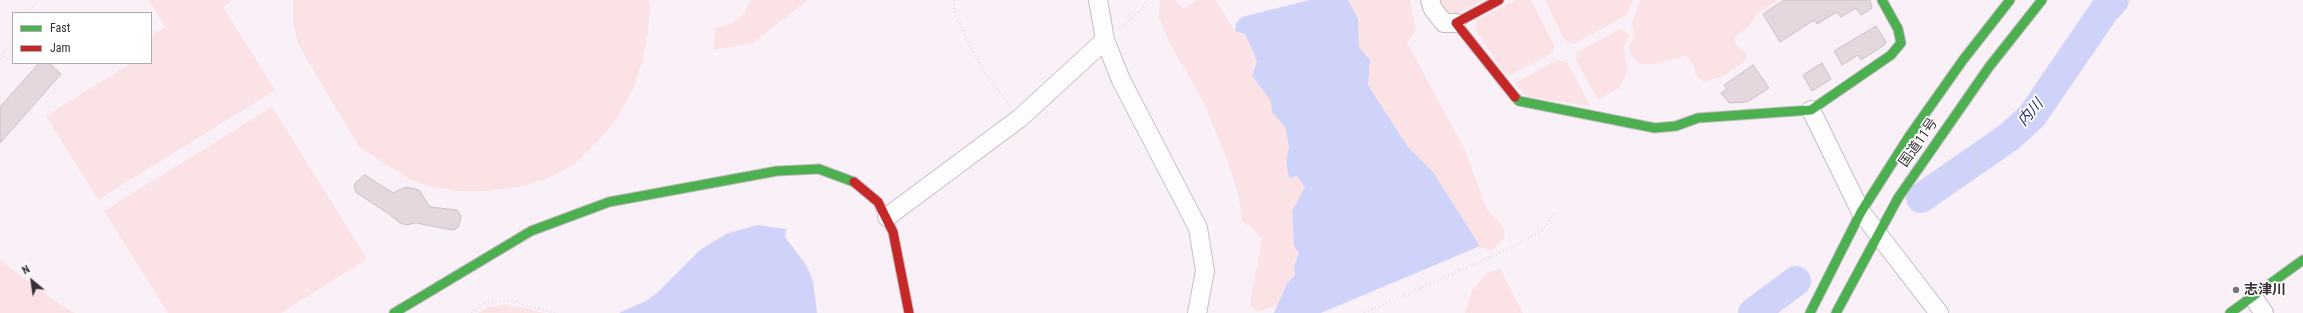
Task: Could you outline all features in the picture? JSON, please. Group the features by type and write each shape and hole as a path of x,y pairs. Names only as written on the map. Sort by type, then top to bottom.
{"main road":[{"path":"1499,0 1456,23 1503,84 1520,101 1655,128 1676,126 1698,118 1811,110 1836,91 1891,55 1901,43 1898,29 1882,0"},
{"name":"国道11号","path":"1810,313 1861,212 1915,129 1964,60 2010,0"},
{"name":"国道11号","path":"1836,313 1878,232 1898,198 1989,67 2042,0"},
{"path":"394,313 531,231 603,204 641,195 777,171 819,169 835,173 866,190 878,202 887,217 899,254 909,313"},
{"path":"2230,313 2303,260"}],"street":[{"path":"1098,0 1105,40 1122,80 1198,228 1205,271 1198,313"},
{"path":"1430,0 1432,9 1444,23 1456,23"},
{"path":"887,217 1020,118 1105,40"},
{"path":"1811,110 1861,212 1878,232 1894,256 1939,313"},
{"path":"2252,297 2264,313"}],"path":[{"path":"29,12 36,0"},
{"path":"954,0 955,13 986,75 1020,118"},
{"path":"1105,40 1143,8 1146,0"},
{"path":"0,59 12,42"},
{"path":"1364,313 1508,249 1543,230 1555,212"},
{"path":"471,313 486,303 509,300 556,313"}],"shaded area":[{"path":"149,0 233,0 223,7 275,90 98,200 46,116 129,64 152,64 152,35 165,27"},
{"path":"293,0 649,0 650,6 648,33 642,63 633,89 617,118 597,142 575,164 546,179 520,187 486,191 456,191 428,186 409,179 359,147 298,44 293,22"},
{"path":"751,0 808,0 753,43 713,50 715,28 731,24 742,16"},
{"path":"1160,0 1175,0 1184,9 1197,0 1216,0 1235,31 1245,34 1257,61 1252,76 1271,101 1273,112 1285,127 1289,147 1286,161 1290,178 1297,176 1305,187 1292,211 1299,252 1294,266 1295,275 1287,283 1277,305 1257,312 1250,305 1262,239 1251,227 1242,222 1239,198 1228,162 1204,103 1168,40 1159,17"},
{"path":"1348,0 1410,0 1416,30 1407,43 1465,150 1487,210 1503,226 1505,238 1491,251 1480,246 1433,172 1408,147 1368,85 1370,60 1359,47 1358,19"},
{"path":"1435,0 1484,0 1448,19"},
{"path":"1515,0 1531,0 1555,47 1551,54 1510,75 1504,73 1476,30 1476,20"},
{"path":"1545,0 1633,0 1627,15 1574,44 1565,41"},
{"path":"1640,0 1777,0 1758,13 1749,26 1744,31 1738,33 1735,38 1736,45 1747,54 1746,60 1723,76 1704,82 1695,74 1694,65 1686,56 1654,64 1640,64 1633,57 1629,49 1630,42 1634,38 1634,31 1631,26"},
{"path":"1621,29 1629,34 1624,47 1627,72 1618,89 1598,100 1576,60 1577,52"},
{"path":"1557,60 1568,63 1590,106 1528,97 1515,83"},
{"path":"272,107 367,259 281,313 168,313 104,211"},
{"path":"0,260 56,302 75,313 0,313"},
{"path":"1500,269 1523,313 1465,313 1472,291 1487,273"},
{"path":"504,305 544,313 478,313 488,307"}],"water":[{"path":"1310,0 1348,0 1358,19 1359,47 1370,60 1368,85 1408,147 1433,172 1480,246 1321,313 1274,313 1287,283 1295,275 1294,266 1299,253 1294,246 1292,211 1305,187 1297,176 1289,178 1286,161 1289,147 1285,127 1272,112 1271,101 1252,76 1257,61 1245,34 1235,31 1236,23 1242,17"},
{"path":"757,225 786,229 785,237 806,265 813,281 817,313 619,313 646,301 657,293 700,250 726,234"}],"building":[{"path":"1784,0 1870,0 1872,8 1861,15 1856,8 1841,17 1837,12 1817,24 1814,20 1780,42 1763,14"},
{"path":"1876,26 1886,42 1883,46 1861,60 1858,55 1842,65 1834,51"},
{"path":"1822,63 1831,79 1812,91 1803,75"},
{"path":"38,64 50,64 61,74 0,143 0,107"},
{"path":"1753,65 1769,88 1747,102 1729,103 1721,93 1727,89 1724,85"},
{"path":"365,175 393,193 406,187 419,190 430,207 457,210 461,216 459,226 452,230 416,223 406,225 400,223 357,193 354,188 355,183"}],"waterway":[{"name":"内川","path":"1921,198 2009,137 2032,116 2104,11 2114,0"},
{"name":"内川","path":"1753,313 1796,281"}],"traffic: fast":[{"path":"1515,97 1519,101 1655,128 1676,126 1698,118 1811,110 1891,55 1901,43 1898,29 1882,0"},
{"path":"1810,313 1861,212 1910,135 1963,60 2010,0"},
{"path":"1836,313 1898,198 1989,67 2042,0"},
{"path":"394,313 531,231 609,202 777,171 819,169 854,182"},
{"path":"2230,313 2303,260"}],"traffic: jam":[{"path":"1499,0 1456,23 1515,97"},
{"path":"854,182 878,202 893,232 909,313"}],"place":[{"name":"志津川","path":"2236,290"}]}
